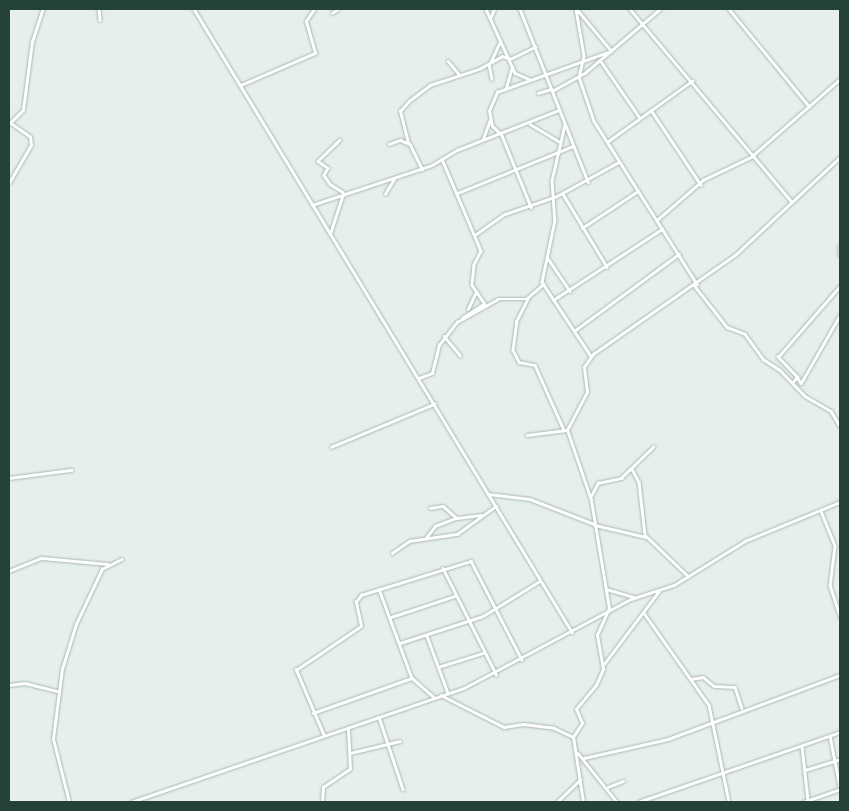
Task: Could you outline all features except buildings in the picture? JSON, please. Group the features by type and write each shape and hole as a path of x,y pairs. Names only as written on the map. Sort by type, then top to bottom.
{"street":[{"path":"9,183 31,145 29,136 10,123 23,110 32,42 43,9"},
{"path":"99,9 100,20"},
{"path":"194,9 572,632"},
{"path":"241,85 315,53 306,21 314,9"},
{"path":"332,13 338,9"},
{"path":"486,9 489,20 517,76 530,80"},
{"path":"489,20 494,9"},
{"path":"520,9 588,182"},
{"path":"576,9 611,50"},
{"path":"576,9 584,57 579,77 607,142 679,254 696,284 727,327 745,334 762,359 798,390 834,414 840,426"},
{"path":"630,9 754,154 791,201"},
{"path":"538,93 552,90 579,77 660,9"},
{"path":"729,9 809,107"},
{"path":"492,79 489,62 500,42"},
{"path":"422,169 408,142 400,108 430,85 502,56 509,59 535,47"},
{"path":"483,139 490,120 490,100 506,88 547,75 584,57 611,50"},
{"path":"600,60 640,118"},
{"path":"448,61 459,74"},
{"path":"506,88 512,65"},
{"path":"657,220 701,185 754,154 840,79"},
{"path":"607,142 692,81"},
{"path":"312,206 344,193 422,169 483,139 530,124 560,110"},
{"path":"651,110 701,185"},
{"path":"490,120 501,134 531,207"},
{"path":"530,124 560,142"},
{"path":"565,125 552,181 555,196 555,220 546,256 543,284 591,356"},
{"path":"340,140 318,161 328,168 325,176 330,184 344,193"},
{"path":"389,144 408,142"},
{"path":"458,193 573,146"},
{"path":"604,664 597,635 608,613 591,497 568,431 587,392 583,370 591,356 696,284 740,250 840,157"},
{"path":"419,378 432,373 444,336 468,311 476,292 474,265 482,254 442,158"},
{"path":"475,236 505,214 531,207 563,194 588,182 619,162"},
{"path":"385,194 394,179"},
{"path":"582,228 638,191"},
{"path":"330,234 344,193"},
{"path":"563,194 607,267"},
{"path":"553,300 607,267 662,229"},
{"path":"840,245 840,255"},
{"path":"574,331 679,254"},
{"path":"546,256 570,291"},
{"path":"543,284 529,297 517,322 513,350 519,362 535,365 564,430"},
{"path":"801,383 778,357 840,286"},
{"path":"476,292 485,304"},
{"path":"468,311 485,304 529,297"},
{"path":"462,318 485,304"},
{"path":"798,390 840,315"},
{"path":"444,336 460,355"},
{"path":"792,383 797,377"},
{"path":"331,447 434,404"},
{"path":"834,414 840,412"},
{"path":"527,435 568,431"},
{"path":"591,497 601,481 619,479 632,469 653,446"},
{"path":"632,469 639,482 646,537"},
{"path":"9,478 71,470"},
{"path":"488,494 530,499 594,524 646,537 688,576"},
{"path":"131,802 348,728 434,696 448,693 496,674 636,597 660,590 688,576 745,541 840,502"},
{"path":"430,508 443,506 457,518"},
{"path":"392,553 409,541 457,534 496,506"},
{"path":"821,510 835,545 830,585 840,616"},
{"path":"426,538 437,524 457,518 483,515"},
{"path":"9,571 42,558 108,564 122,559"},
{"path":"324,736 312,713 296,670 359,628 363,621 356,599 379,589 443,568 472,562 522,660"},
{"path":"69,802 53,739 58,692 73,632 108,564"},
{"path":"443,568 455,596 496,674"},
{"path":"400,643 468,622 495,609 540,581"},
{"path":"379,589 391,617 412,678 434,696"},
{"path":"605,589 636,597"},
{"path":"573,737 582,723 577,705 596,685 604,664 660,590"},
{"path":"391,617 455,596"},
{"path":"644,613 691,678 713,718 729,802"},
{"path":"427,635 448,693"},
{"path":"438,666 483,652"},
{"path":"584,758 668,738 713,718 840,675"},
{"path":"691,678 703,677 714,686 735,687 742,709"},
{"path":"312,713 412,678"},
{"path":"9,685 25,683 58,692"},
{"path":"441,695 504,727 523,724 554,728 573,737 578,752 583,802"},
{"path":"378,717 404,789"},
{"path":"322,802 326,784 350,768 348,728"},
{"path":"639,802 840,732"},
{"path":"803,802 840,788 830,736"},
{"path":"350,753 386,742 400,741"},
{"path":"802,746 808,800"},
{"path":"578,752 608,787 617,802"},
{"path":"805,770 840,759"},
{"path":"557,802 577,787 581,776"},
{"path":"608,787 623,781"}]}
